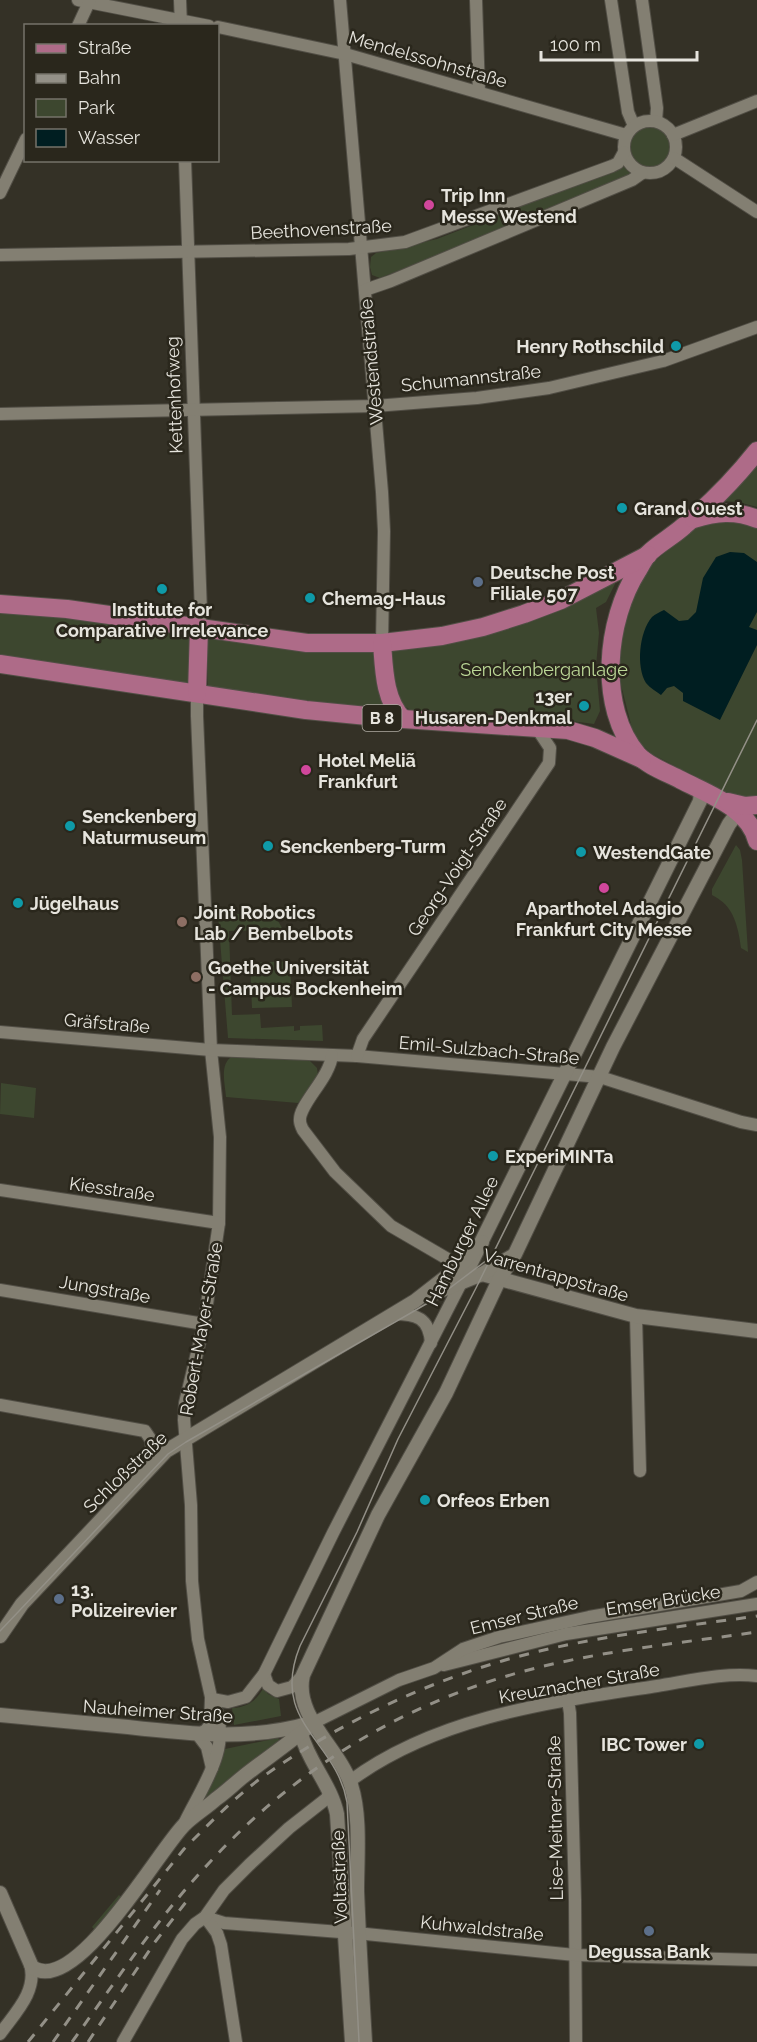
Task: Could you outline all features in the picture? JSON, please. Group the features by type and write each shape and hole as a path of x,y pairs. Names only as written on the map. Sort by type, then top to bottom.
{"main road":[{"path":"0,604 44,606 307,644 382,643 442,636 515,617 561,600 648,555 692,519 727,486 757,451"},
{"path":"692,519 724,512 735,512 757,519"},
{"path":"642,759 624,735 620,723 613,694 611,663 615,626 624,596 648,555"},
{"name":"Robert-Mayer-Straße","path":"197,693 200,628"},
{"name":"Westendstraße","path":"382,643 387,689 392,705 403,719"},
{"name":"B 8","path":"0,664 306,710 568,730 584,734 642,759 747,811"},
{"path":"747,811 757,841"}],"street":[{"path":"79,24 86,1 181,23 180,0"},
{"name":"Westendstraße","path":"340,0 384,531 382,643"},
{"path":"476,0 479,92"},
{"path":"611,0 630,130 624,152 629,164 642,173"},
{"path":"642,0 657,108 656,121"},
{"name":"Mendelssohnstraße","path":"219,27 345,54 479,92 630,130"},
{"path":"673,135 757,101"},
{"path":"365,290 632,180 642,173 660,172 667,167 674,158 676,143 673,135 663,124 656,121 645,121 630,130"},
{"path":"0,193 24,143"},
{"name":"Beethovenstraße","path":"0,255 362,248 405,242 612,166 618,163 624,152"},
{"path":"674,158 757,212"},
{"name":"Kettenhofweg","path":"185,162 200,628"},
{"name":"Schumannstraße","path":"0,414 375,406 477,398 559,386 663,361 757,327"},
{"name":"Robert-Mayer-Straße","path":"197,693 196,716 211,1050 219,1120 219,1223 204,1324 185,1403 184,1420 191,1505 192,1581 198,1639 212,1698 222,1726 221,1735"},
{"name":"Georg-Voigt-Straße","path":"357,1056 363,1039 549,763 550,748 536,727"},
{"name":"Hamburger Allee","path":"482,1242 700,801 701,790"},
{"path":"264,1674 268,1685 277,1691 292,1687 303,1675 378,1515 446,1393 500,1278 515,1254 613,1047 729,824 747,811"},
{"name":"Gräfstraße","path":"0,1032 211,1050"},
{"name":"Emil-Sulzbach-Straße","path":"211,1050 357,1056 600,1077 741,1122 757,1125"},
{"name":"Varrentrappstraße","path":"332,1055 329,1069 301,1114 300,1123 303,1130 335,1172 391,1226 464,1272"},
{"name":"Kiesstraße","path":"0,1190 219,1223"},
{"name":"Schloßstraße","path":"0,1636 22,1604 166,1451 464,1272 482,1242"},
{"name":"Schloßstraße","path":"464,1272 482,1274 515,1254"},
{"name":"Hamburger Allee","path":"212,1698 228,1702 246,1697 264,1674 333,1533 431,1344 464,1272"},
{"name":"Varrentrappstraße","path":"482,1274 636,1316 757,1331"},
{"name":"Jungstraße","path":"0,1290 204,1324"},
{"path":"394,1314 416,1316 423,1321 430,1331 431,1344"},
{"path":"636,1316 640,1471"},
{"path":"0,1405 145,1431 151,1440 153,1464"},
{"name":"Emser Straße","path":"313,1723 390,1684 434,1668 463,1649 499,1637 582,1619 741,1591 757,1582"},
{"name":"Schloßstraße","path":"0,1618 22,1604"},
{"name":"Emser Brücke","path":"434,1668 566,1634 757,1604"},
{"path":"183,1825 313,1723 302,1693 303,1675"},
{"name":"Kreuznacher Straße","path":"350,1782 411,1746 438,1734 522,1708 704,1679 757,1676"},
{"name":"Robert-Mayer-Straße","path":"198,1735 210,1725 212,1698"},
{"name":"Lise-Meitner-Straße","path":"568,1701 576,2042"},
{"name":"Nauheimer Straße","path":"0,1715 198,1735 248,1735 313,1723"},
{"name":"Voltastraße","path":"313,1723 347,1773 355,1802 365,2042"},
{"name":"Voltastraße","path":"301,1734 307,1753 330,1793 339,1825 352,2042"},
{"path":"198,1735 207,1747 212,1768"},
{"path":"30,1964 38,1970 51,1971 62,1966 83,1950 120,1911 183,1825 219,1752 221,1735"},
{"path":"123,2042 182,1939 195,1924 205,1917 224,1890 249,1865 289,1828 326,1800 330,1793"},
{"path":"0,1893 3,1908 30,1964 32,1976 31,1989 0,2034"},
{"path":"205,1917 213,1926 221,1945 236,2042"},
{"name":"Kuhwaldstraße","path":"205,1917 224,1923 344,1932 575,1955 757,1960"}],"green space":[{"path":"650,126 665,132 671,147 665,162 650,168 635,162 629,147 635,132"},
{"path":"624,166 634,176 380,278 372,275 371,257 376,253 437,239"},
{"path":"757,459 757,507 738,502 720,501"},
{"path":"733,518 757,526 757,798 752,799 729,794 652,754 640,743 632,728 621,685 619,665 623,625 638,584 653,563 693,528"},
{"name":"Senckenberganlage","path":"613,582 615,584 606,602 596,608 599,633 596,666 600,711 594,724 556,719 415,713 400,703 394,682 392,650 447,644"},
{"path":"0,612 98,621 190,634 189,682 0,659"},
{"path":"210,638 375,651 385,710 304,703 208,687 208,641"},
{"path":"736,845 740,850 742,860 748,952 741,948 733,915 725,904 712,895 712,889"},
{"path":"262,913 277,919 282,928 279,930 229,931 232,1015 260,1014 261,1028 294,1026 294,1031 300,1030 300,1026 322,1025 323,1041 228,1038 218,915"},
{"path":"290,961 292,1007 252,1008 250,963"},
{"path":"233,1056 309,1060 317,1068 318,1076 298,1103 226,1097 224,1068"},
{"path":"1,1083 36,1088 34,1118 0,1114"},
{"path":"264,1687 268,1694 279,1699 281,1716 234,1725 232,1708 251,1702"},
{"path":"278,1738 280,1741 200,1804 198,1803 225,1749"},
{"path":"119,1895 122,1898 95,1930 92,1927"}],"water":[{"path":"730,552 744,553 757,562 757,612 749,627 757,630 757,645 720,720 683,701 683,693 674,686 667,688 661,695 649,686 641,668 640,650 644,631 652,617 664,610 679,621 688,620 696,612 703,578 716,557"}],"tram line":[{"path":"359,2042 347,1802 341,1780 298,1713 293,1694 293,1672 300,1646 357,1532 398,1439 476,1288 757,720"},
{"path":"0,1631 168,1454 438,1297 487,1260"}],"railway":[{"path":"28,2042 184,1849 221,1812 261,1778 346,1725 407,1696 502,1661 596,1639 757,1616"},
{"path":"72,2042 155,1927 210,1862 274,1801 309,1773 346,1749 423,1707 507,1676 599,1655 757,1632"},
{"path":"53,2042 160,1890"},
{"path":"88,2042 155,1942 186,1902"}],"place":[{"name":"Trip Inn Messe Westend","path":"429,205"},
{"name":"Henry Rothschild","path":"676,346"},
{"name":"Grand Ouest","path":"622,508"},
{"name":"Deutsche Post Filiale 507","path":"478,582"},
{"name":"Institute for Comparative Irrelevance","path":"162,589"},
{"name":"Chemag-Haus","path":"310,598"},
{"name":"13er Husaren-Denkmal","path":"584,706"},
{"name":"Hotel Meliã Frankfurt","path":"306,770"},
{"name":"Senckenberg Naturmuseum","path":"70,826"},
{"name":"Senckenberg-Turm","path":"268,846"},
{"name":"WestendGate","path":"581,852"},
{"name":"Aparthotel Adagio Frankfurt City Messe","path":"604,888"},
{"name":"Jügelhaus","path":"18,903"},
{"name":"Joint Robotics Lab / Bembelbots","path":"182,922"},
{"name":"Goethe Universität - Campus Bockenheim","path":"196,977"},
{"name":"ExperiMINTa","path":"493,1156"},
{"name":"Orfeos Erben","path":"425,1500"},
{"name":"13. Polizeirevier","path":"59,1599"},
{"name":"IBC Tower","path":"699,1744"},
{"name":"Degussa Bank","path":"649,1931"}]}
